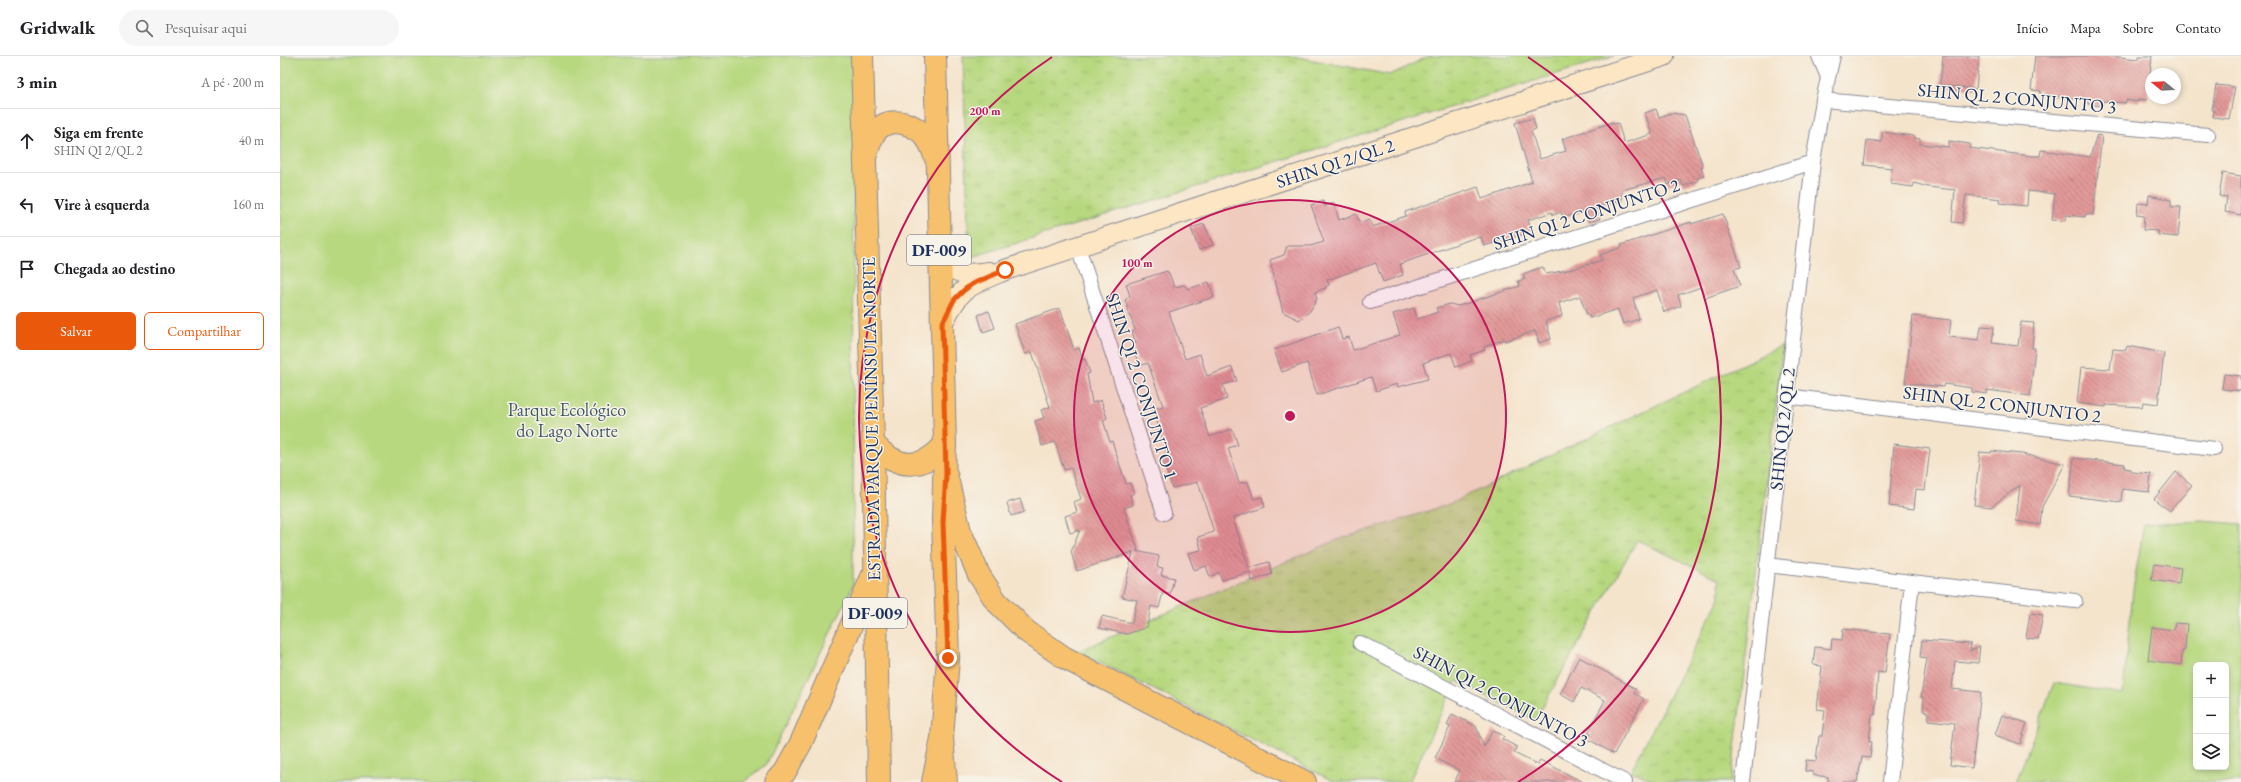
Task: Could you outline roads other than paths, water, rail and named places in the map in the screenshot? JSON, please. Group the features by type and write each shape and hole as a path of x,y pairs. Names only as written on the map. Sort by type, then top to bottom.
{"main road":[{"name":"ESTRADA PARQUE PENÍNSULA NORTE","path":"862,56 873,443 879,782"},
{"name":"DF-009","path":"934,782 942,738 948,658 943,522 946,474 939,254 935,56"},
{"path":"865,155 876,132 887,124 901,122 914,128 925,136 937,160"},
{"path":"873,443 892,460 908,464 932,458 945,444"},
{"path":"946,474 962,537 979,576 996,601 1026,631 1064,658 1305,782"},
{"path":"776,782 785,772 801,743 875,571"},
{"path":"942,738 946,782"}],"street":[{"name":"SHIN QI 2/QL 2","path":"942,324 954,300 963,291 972,284 1005,270 1664,56"},
{"path":"1819,56 1828,77"},
{"name":"SHIN QI 2/QL 2","path":"1743,782 1813,162 1823,100 1833,56"},
{"name":"SHIN QL 2 CONJUNTO 3","path":"1823,100 2208,135"},
{"name":"SHIN QI 2 CONJUNTO 2","path":"1370,302 1813,162"},
{"name":"SHIN QI 2 CONJUNTO 1","path":"1078,247 1164,513"},
{"name":"SHIN QI 2/QL 2","path":"939,254 952,269 960,273 969,275 1005,270"},
{"name":"SHIN QL 2 CONJUNTO 2","path":"1786,396 2214,449"},
{"path":"1768,565 2075,601"},
{"path":"1890,782 1912,582"},
{"name":"SHIN QI 2 CONJUNTO 3","path":"1360,643 1625,782"}],"park label":[{"name":"Parque Ecológico do Lago Norte","path":"567,419"}]}
